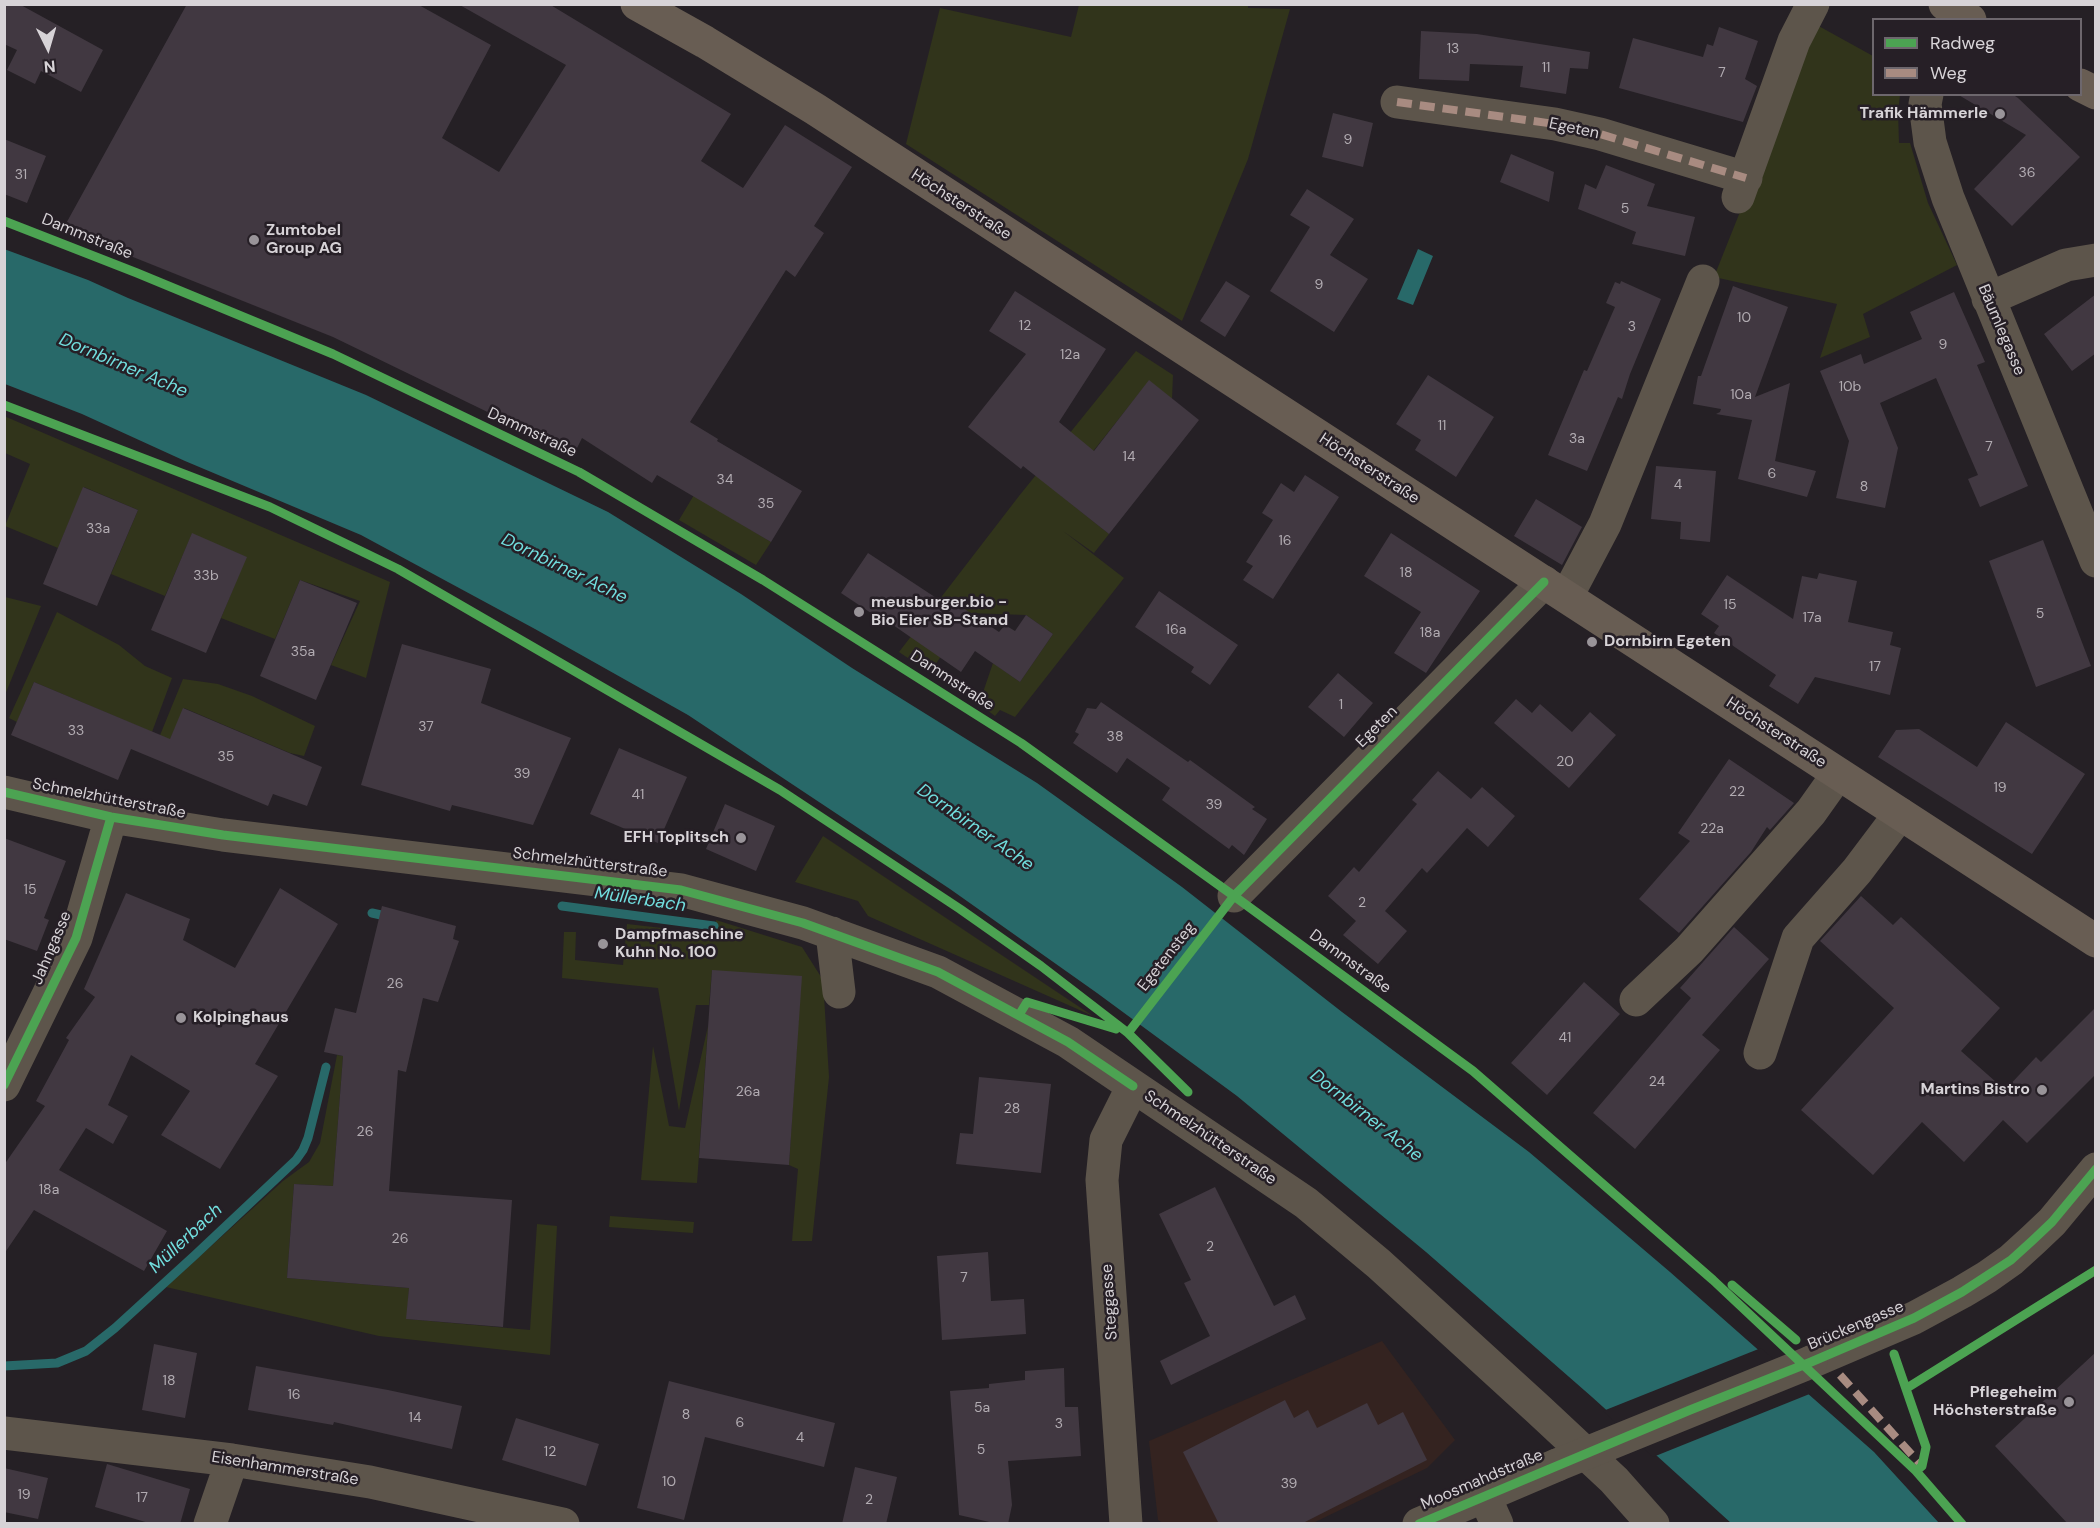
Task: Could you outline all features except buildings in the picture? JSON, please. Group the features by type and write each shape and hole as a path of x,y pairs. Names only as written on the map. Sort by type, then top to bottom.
{"main road":[{"name":"Höchsterstraße","path":"637,4 705,42 815,109 2096,941"},
{"path":"2082,85 2096,93"}],"street":[{"name":"Egeten","path":"1397,102 1555,124 1589,131 1742,187 1794,41 1813,4"},
{"name":"Bäumlegasse","path":"1927,96 1925,104 1930,142 1948,198 2096,561"},
{"path":"1988,299 2066,265 2096,260"},
{"name":"Egeten","path":"1234,896 1555,589 1605,524 1703,281"},
{"path":"1636,1000 1696,941 1811,812 1838,774"},
{"name":"Schmelzhütterstraße","path":"4,792 111,817 314,847 681,890 803,923 938,972 1068,1042 1306,1203 1379,1264 1614,1480 1653,1524"},
{"path":"1760,1053 1798,938 1857,871 1900,814"},
{"name":"Jahngasse","path":"4,1085 76,938 111,817"},
{"path":"832,933 839,992"},
{"name":"Steggasse","path":"1126,1524 1102,1180 1106,1140 1133,1086"},
{"name":"Brückengasse","path":"1557,1465 1811,1362 1914,1318 1962,1292 2011,1260 2034,1240 2096,1169"},
{"name":"Eisenhammerstraße","path":"4,1433 232,1460 370,1482 563,1524"},
{"path":"210,1524 232,1460"},
{"name":"Moosmahdstraße","path":"1419,1524 1490,1509 1557,1465"}],"shaded area":[{"path":"1382,1341 1455,1440 1427,1468 1311,1524 1163,1523 1158,1520 1149,1441"}],"green space":[{"path":"1079,5 1248,5 1248,8 1290,9 1248,159 1182,321 906,144 940,8 1071,37"},
{"path":"1815,24 1872,55 1872,96 1900,96 1899,143 1910,143 1928,203 1957,265 1863,314 1870,337 1820,358 1837,304 1714,277"},
{"path":"1136,351 1173,375 1172,399 1149,381 1059,494 1109,534 1094,553 1063,531 1124,578 1015,717 1000,710 995,716 979,704 993,663 1020,682 1053,634 1026,615 969,613 930,673 899,652 1019,496"},
{"path":"4,416 390,582 366,678 331,665 360,601 300,580 275,639 221,618 246,557 192,534 165,596 111,574 138,510 84,487 58,548 5,526 30,464 5,453"},
{"path":"694,495 771,542 756,565 679,520"},
{"path":"4,597 41,606 5,695"},
{"path":"57,612 119,645 145,666 172,678 152,732 34,682 17,722 9,718"},
{"path":"183,679 218,684 252,696 315,726 304,756 290,753 184,708 166,749 156,745"},
{"path":"823,836 1093,1016 868,916 858,901 795,882"},
{"path":"716,920 802,947 823,980 829,1077 812,1241 792,1241 798,1169 789,1165 801,977 712,971 709,1005 696,1005 679,1111 658,988 562,978 564,932 576,932 575,960 623,965 627,924 715,934"},
{"path":"708,1026 697,1183 641,1180 653,1046 669,1126 685,1128"},
{"path":"337,1055 343,1056 333,1186 294,1184 287,1278 409,1288 407,1319 530,1330 537,1224 557,1226 550,1355 379,1336 166,1287 283,1181 309,1162 320,1143"},
{"path":"610,1216 694,1222 693,1233 609,1227"}],"water":[{"name":"Dornbirner Ache","path":"4,249 88,280 366,395 608,512 1037,783 1182,887 1342,1012 1529,1152 1670,1272 1874,1452 1939,1523 1731,1523 1592,1397 1426,1252 1237,1096 950,889 688,715 361,535 185,461 82,414 5,384"},
{"path":"1418,249 1433,256 1413,305 1397,299"}],"pier":[{"path":"1761,1348 1812,1393 1653,1457 1603,1411"}],"waterway":[{"name":"Müllerbach","path":"562,906 714,926"},
{"name":"Müllerbach","path":"372,913 390,917"},
{"name":"Müllerbach","path":"4,1366 57,1363 86,1351 115,1328 195,1255 296,1160 303,1150 326,1067"}],"marked path":[{"path":"1397,102 1555,124 1600,134 1746,178"},
{"path":"1840,1375 1922,1466"}],"cycle path":[{"name":"Dammstraße","path":"4,221 333,354 579,472 763,580 1021,743 1473,1071 1713,1280 1916,1471 1962,1524"},
{"path":"4,405 270,507 398,569 780,790 960,909 1041,966 1128,1033 1188,1092"},
{"name":"Egetensteg","path":"1128,1033 1234,896 1544,582"},
{"path":"4,792 111,817 223,835 681,890 803,923 938,972 1068,1042 1133,1086"},
{"path":"4,1085 76,938 111,817"},
{"path":"1019,1015 1027,1002 1116,1029"},
{"path":"1419,1524 1914,1318 1962,1292 2011,1260 2052,1222 2096,1169"},
{"path":"1907,1388 2096,1270"},
{"path":"1732,1285 1796,1340"},
{"path":"1894,1354 1926,1447 1922,1466 1916,1471"}],"place":[{"name":"Trafik Hämmerle","path":"2000,114"},
{"name":"Zumtobel Group AG","path":"254,240"},
{"name":"meusburger.bio - Bio Eier SB-Stand","path":"859,612"},
{"name":"Dornbirn Egeten","path":"1592,642"},
{"name":"EFH Toplitsch","path":"741,838"},
{"name":"Dampfmaschine Kuhn No. 100","path":"603,944"},
{"name":"Kolpinghaus","path":"181,1018"},
{"name":"Martins Bistro","path":"2042,1090"},
{"name":"Pflegeheim Höchsterstraße","path":"2069,1402"}]}
